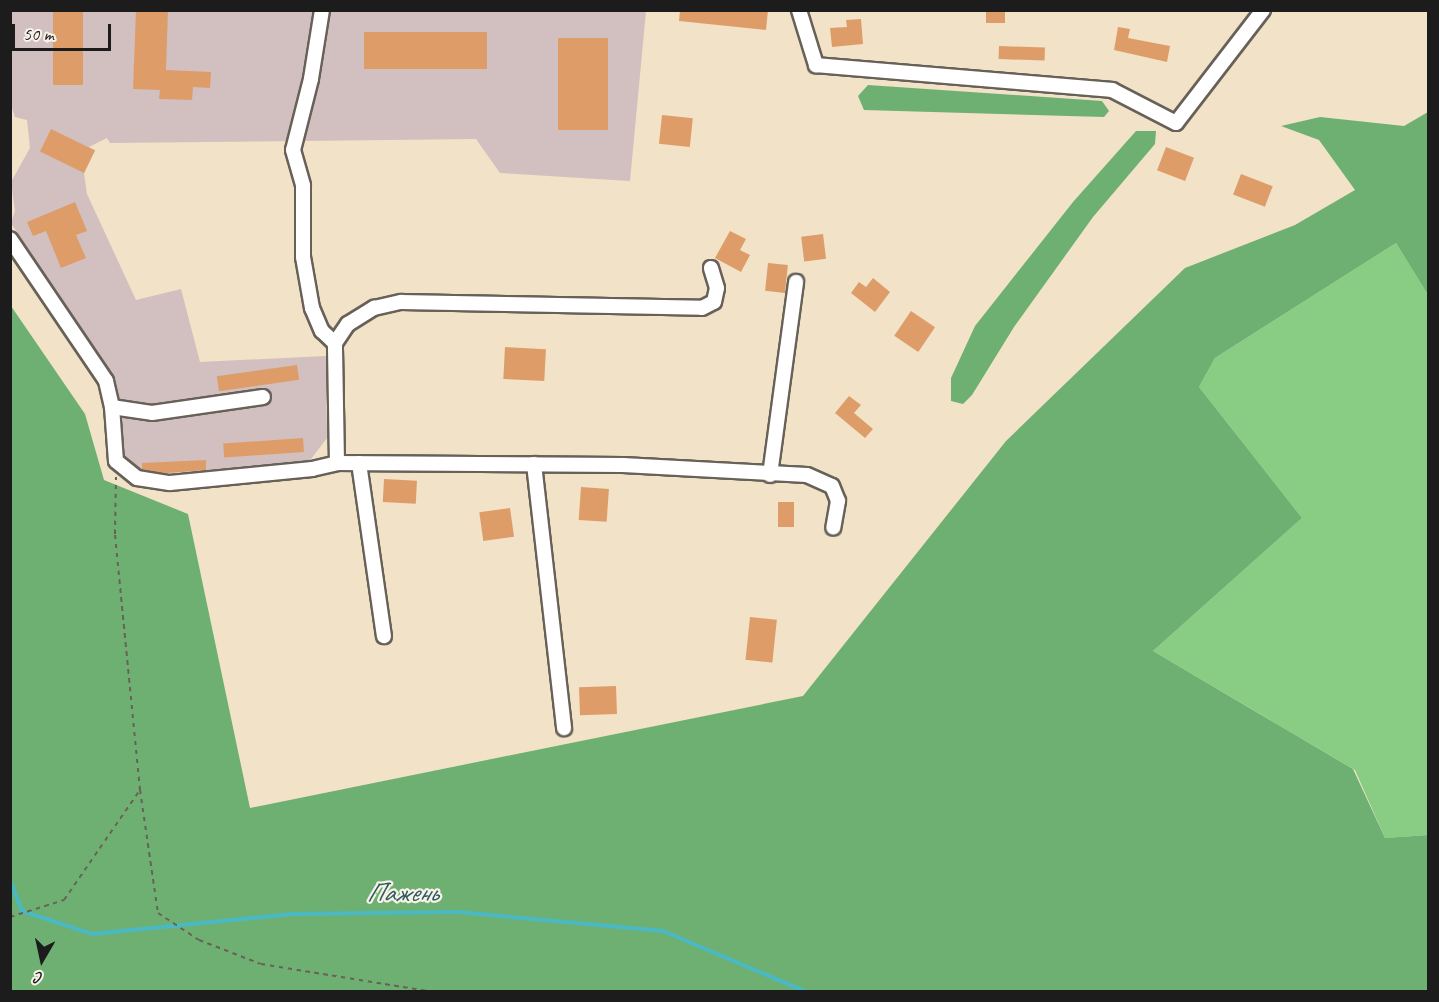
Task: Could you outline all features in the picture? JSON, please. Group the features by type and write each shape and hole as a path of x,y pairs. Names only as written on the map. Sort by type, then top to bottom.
{"street":[{"path":"322,10 311,79 293,150 303,186 303,257 312,308 322,331 335,343"},
{"path":"799,10 816,65 1112,90 1176,123 1263,10"},
{"path":"10,238 106,381 112,407 116,461 137,478 170,483 312,469 337,463 534,464 807,475 832,486 838,501 833,528"},
{"path":"337,463 335,343 348,324 374,308 400,302 702,308 714,302 717,288 711,268"},
{"path":"770,475 796,282"},
{"path":"112,407 152,413 263,397"},
{"path":"359,463 384,636"},
{"path":"534,464 564,728"}],"path":[{"path":"116,461 115,534 140,790 158,913 199,940 261,964 434,992"},
{"path":"10,917 64,900 140,790"}],"shaded area":[{"path":"11,11 646,11 630,181 500,173 476,139 110,143 107,138 89,147 95,150 84,173 87,194 136,300 181,289 200,362 326,356 327,438 308,463 142,475 125,461 119,400 111,376 11,223 15,211 11,182 30,148 27,120 15,117 11,105"}],"green space":[{"path":"868,85 1102,101 1109,111 1104,117 864,110 858,96"},
{"path":"1428,112 1428,295 1396,243 1215,358 1199,387 1302,518 1153,651 1353,769 1385,838 1428,835 1428,991 11,991 11,306 85,414 104,480 188,514 250,808 803,696 1006,441 1185,268 1295,225 1355,190 1319,140 1281,126 1320,117 1404,126"},
{"path":"1136,131 1156,131 1155,144 1093,217 1014,327 972,395 963,404 951,401 951,378 975,326 1073,202"},
{"path":"1396,243 1428,295 1428,835 1385,838 1355,770 1153,651 1302,518 1199,387 1215,358"}],"building":[{"path":"53,10 83,10 83,85 53,85"},
{"path":"136,10 168,10 166,70 211,72 210,88 193,87 192,100 159,99 160,90 133,89"},
{"path":"680,10 768,10 766,30 679,21"},
{"path":"986,10 1005,10 1005,23 986,23"},
{"path":"861,19 863,44 832,47 830,28 847,27 846,20"},
{"path":"1118,27 1130,29 1128,38 1170,46 1167,62 1114,50"},
{"path":"364,32 487,32 487,69 364,69"},
{"path":"558,38 608,38 608,130 558,130"},
{"path":"999,46 1045,48 1045,61 999,59"},
{"path":"662,115 693,118 690,147 659,144"},
{"path":"51,129 95,150 84,173 40,151"},
{"path":"1166,147 1194,158 1185,181 1157,170"},
{"path":"1241,174 1273,186 1265,207 1233,195"},
{"path":"75,202 87,231 76,235 86,258 61,268 46,231 33,236 27,222"},
{"path":"730,231 746,239 740,250 750,255 741,272 715,258"},
{"path":"823,234 826,259 804,261 801,237"},
{"path":"768,263 788,265 785,293 765,291"},
{"path":"873,278 890,292 875,312 851,293 859,282 866,287"},
{"path":"911,311 935,327 918,352 894,336"},
{"path":"505,347 546,349 544,381 503,379"},
{"path":"297,365 299,380 219,391 217,376"},
{"path":"849,396 861,405 854,413 873,429 865,438 835,413"},
{"path":"303,438 304,452 224,458 223,444"},
{"path":"206,460 206,470 167,473 142,470 142,463"},
{"path":"384,479 417,481 416,504 383,502"},
{"path":"581,487 609,489 607,522 579,520"},
{"path":"778,502 794,502 794,527 778,527"},
{"path":"510,508 514,537 483,541 479,512"},
{"path":"750,617 777,620 772,663 746,660"},
{"path":"616,686 617,714 580,715 579,687"}],"waterway":[{"name":"Пажень","path":"10,880 22,911 92,934 291,914 458,912 663,931 807,992"}]}
